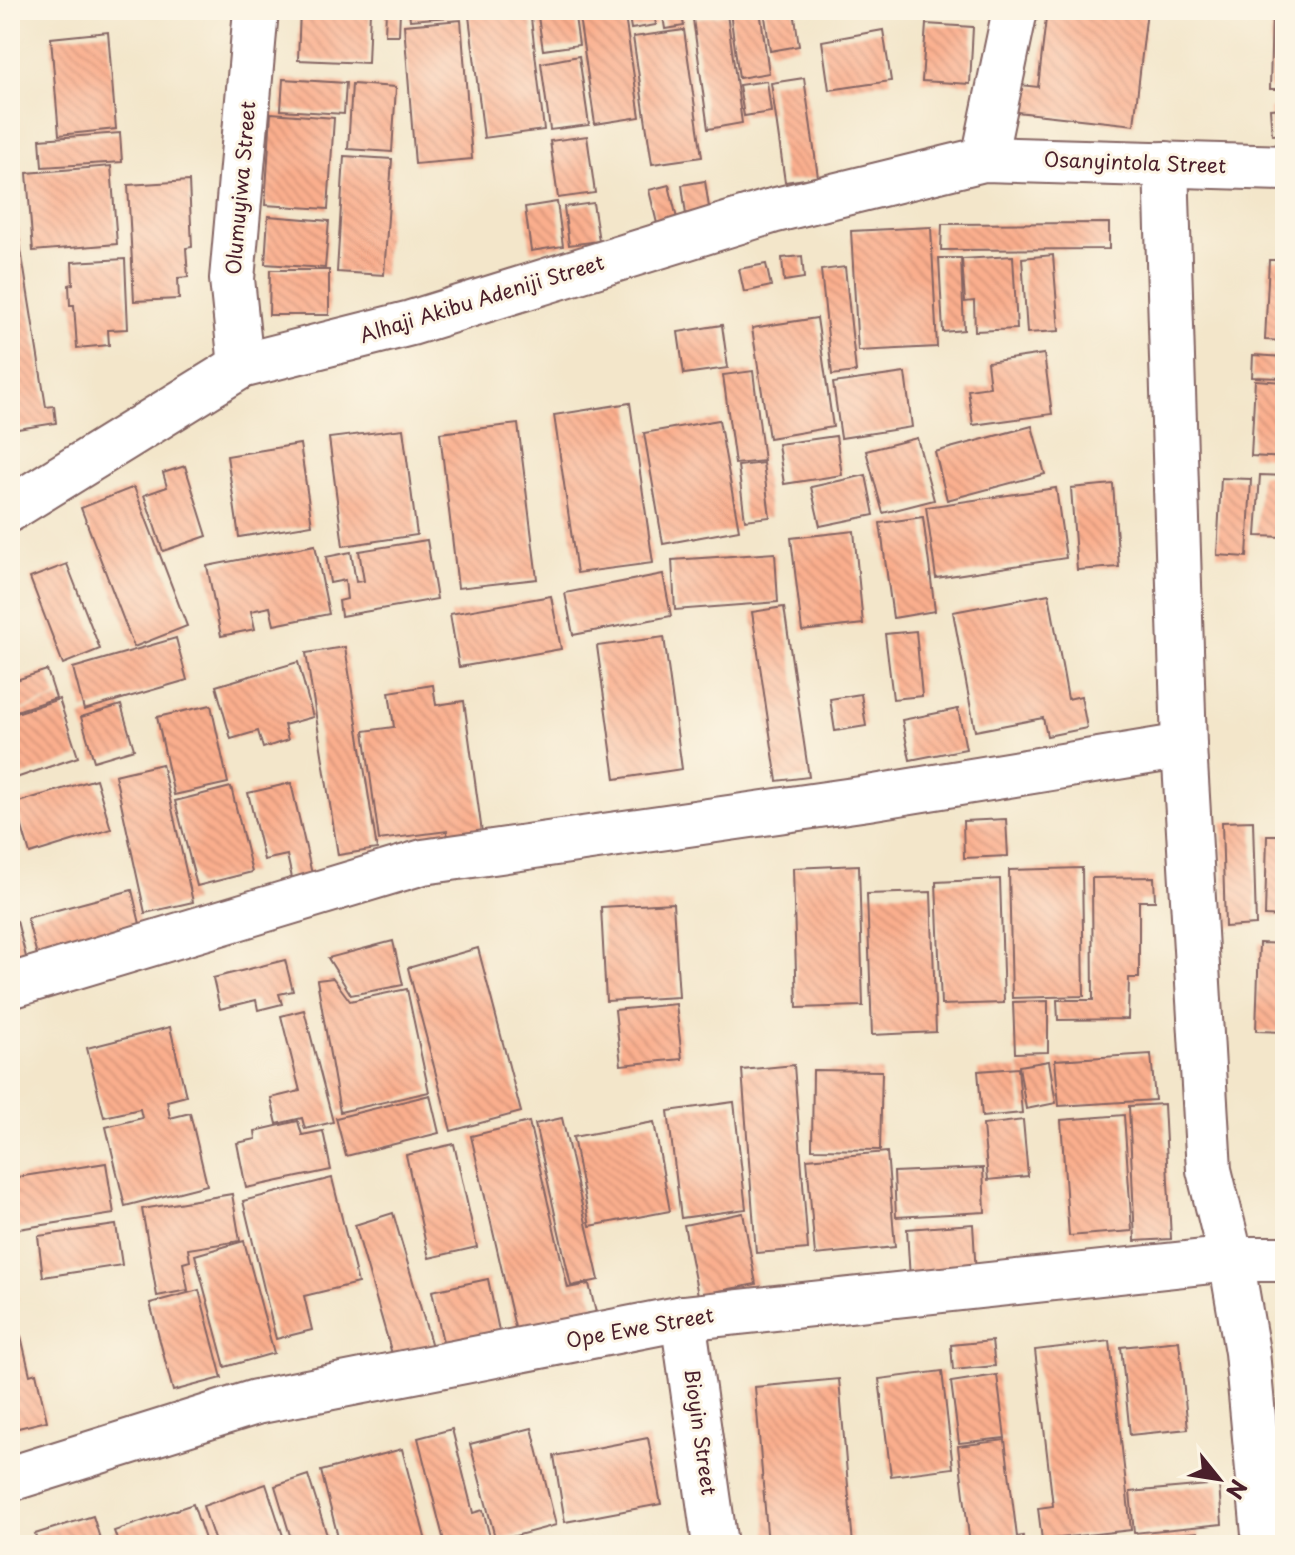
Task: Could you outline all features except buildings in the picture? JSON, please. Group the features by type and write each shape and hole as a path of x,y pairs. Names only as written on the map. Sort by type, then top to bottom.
{"street":[{"name":"Olumuyiwa Street","path":"241,366 232,279 256,10"},
{"path":"984,159 1015,10"},
{"name":"Alhaji Akibu Adeniji Street","path":"10,509 241,366 411,323 772,211 984,159"},
{"name":"Osanyintola Street","path":"984,159 1285,168"},
{"path":"1166,164 1184,746 1209,1170 1231,1259 1247,1352 1265,1545"},
{"path":"10,986 423,862 868,798 1184,746"},
{"name":"Ope Ewe Street","path":"10,1479 256,1402 683,1318 1231,1259 1285,1259"},
{"name":"Bioyin Street","path":"683,1318 715,1545"}]}
